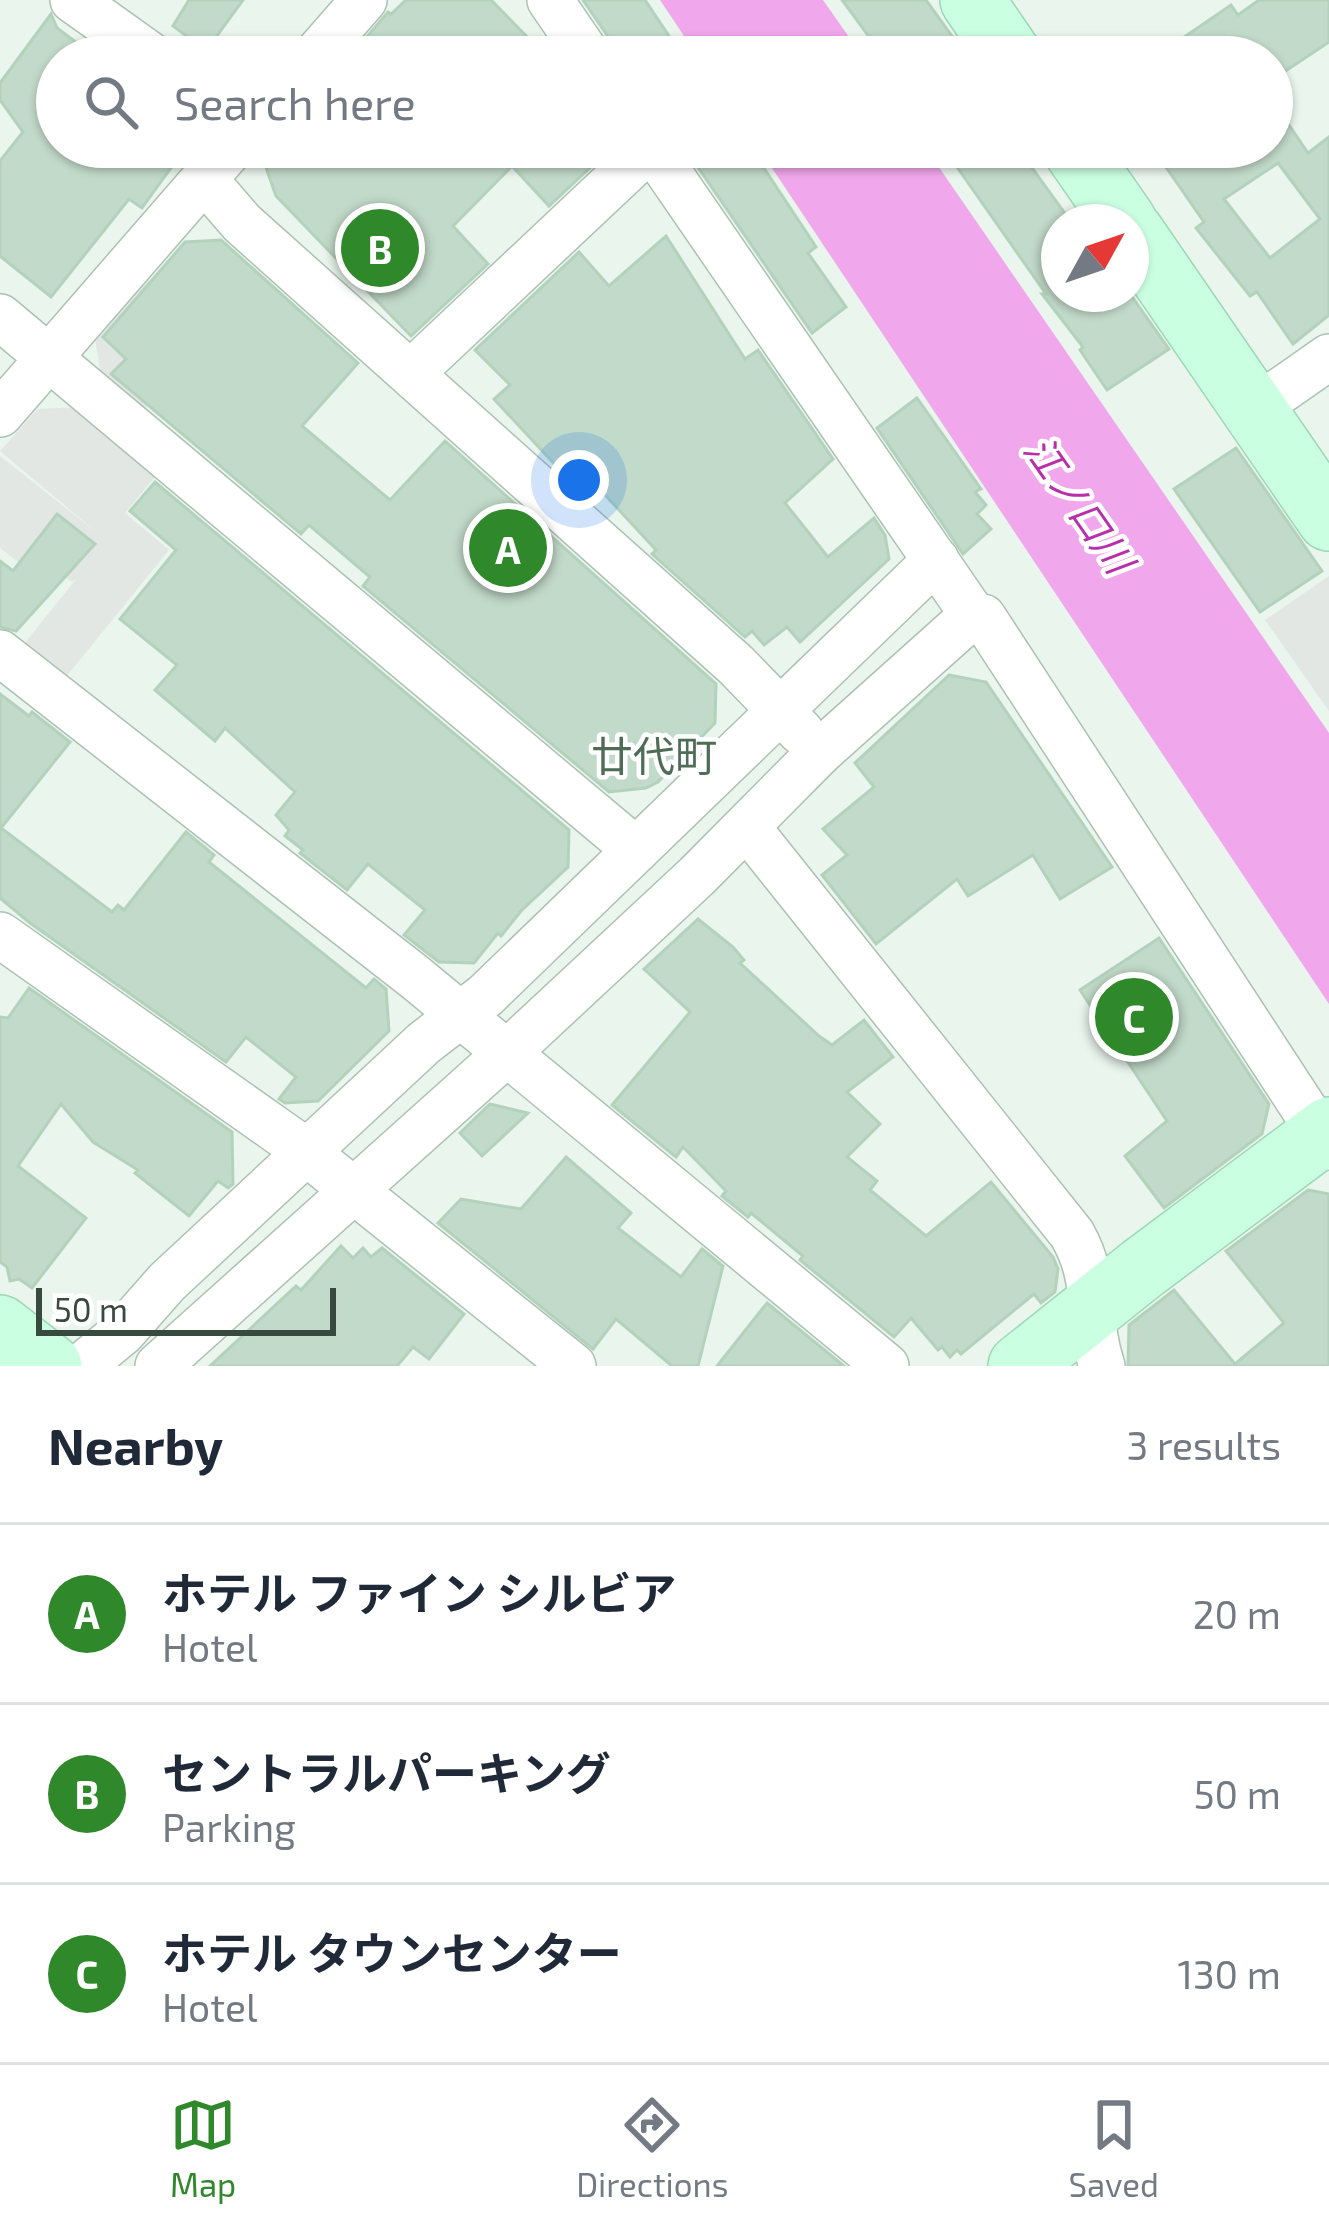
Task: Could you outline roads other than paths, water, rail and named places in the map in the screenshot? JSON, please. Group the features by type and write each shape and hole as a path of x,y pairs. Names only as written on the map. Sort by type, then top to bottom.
{"street":[{"path":"73,0 124,36"},
{"path":"332,36 364,0"},
{"path":"550,0 575,36"},
{"path":"0,414 214,168"},
{"path":"220,168 242,223 412,372 820,752"},
{"path":"412,372 629,168"},
{"path":"665,168 973,615 983,617 1326,1138 1143,1268 1097,1339 1020,1366"},
{"path":"1088,168 1113,204"},
{"path":"1149,257 1329,519"},
{"path":"0,316 636,850"},
{"path":"1253,410 1329,357"},
{"path":"82,1366 123,1332 167,1282 306,1153 485,995 936,560"},
{"path":"158,1366 507,1053 820,752 973,615"},
{"path":"0,653 507,1053 886,1366"},
{"path":"747,827 1072,1234 1091,1274 1097,1339"},
{"path":"0,935 306,1153 573,1366"},
{"path":"0,1327 50,1366"}],"water":[{"path":"660,0 823,0 848,36 684,36"},
{"name":"江ノ口川","path":"772,168 939,168 1329,733 1329,1004"}],"place":[{"name":"セントラルパーキング","path":"380,248"},
{"name":"ホテル ファイン シルビア","path":"508,548"},
{"name":"ホテル タウンセンター","path":"1134,1017"}],"district":[{"name":"廿代町","path":"654,755"}]}
